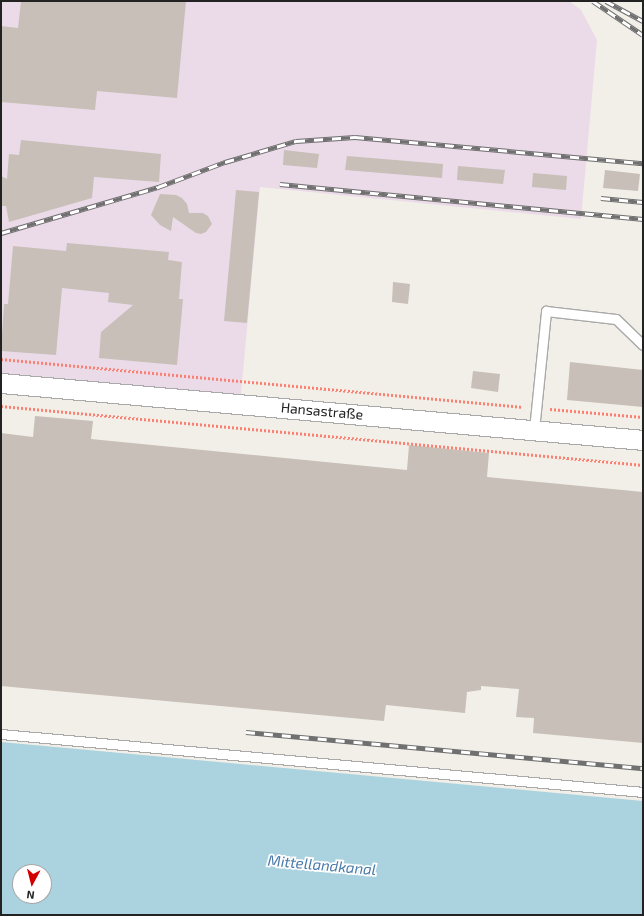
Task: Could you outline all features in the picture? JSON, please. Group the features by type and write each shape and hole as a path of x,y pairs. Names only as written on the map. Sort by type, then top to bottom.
{"street":[{"name":"Hansastraße","path":"1,384 643,440"}],"lane":[{"path":"534,430 535,408 546,311 616,319 643,345"},
{"path":"1,734 643,792"}],"path":[{"path":"1,358 535,408 643,416"},
{"path":"1,406 643,465"}],"shaded area":[{"path":"1,1 569,1 581,10 597,40 581,219 260,187 240,404 1,383"}],"water":[{"name":"Mittellandkanal","path":"1,742 643,801 643,915 1,915"}],"building":[{"path":"21,1 186,1 177,98 97,91 95,110 1,102 1,26 18,28"},
{"path":"21,140 161,154 159,182 94,177 92,198 9,222 6,206 1,206 1,176 7,179 9,154 19,155"},
{"path":"284,150 319,154 317,168 283,165"},
{"path":"347,156 443,164 442,178 345,170"},
{"path":"458,166 505,170 503,184 457,180"},
{"path":"605,170 640,174 638,191 603,188"},
{"path":"533,173 567,176 566,190 532,187"},
{"path":"236,190 259,192 247,323 224,321"},
{"path":"160,194 176,195 182,198 187,204 189,213 203,213 208,216 212,224 206,232 201,234 196,233 173,217 171,231 160,225 151,215"},
{"path":"67,243 169,252 168,260 182,262 179,299 183,299 177,365 99,358 101,332 133,305 108,302 109,293 62,288 56,355 1,351 4,304 8,304 13,246 66,251"},
{"path":"393,282 410,284 408,304 392,302"},
{"path":"570,362 643,370 643,407 567,400"},
{"path":"473,371 500,374 498,392 471,388"},
{"path":"35,416 93,421 91,439 407,470 409,445 489,453 487,477 643,492 643,743 533,733 534,718 516,717 519,689 481,686 481,690 467,692 465,713 386,705 384,721 1,686 1,433 33,437"}],"railway":[{"path":"593,1 643,35"},
{"path":"606,1 643,21"},
{"path":"1,233 158,187 225,162 296,141 355,137 643,163"},
{"path":"280,184 643,219"},
{"path":"601,198 643,202"},
{"path":"246,732 643,768"}]}
